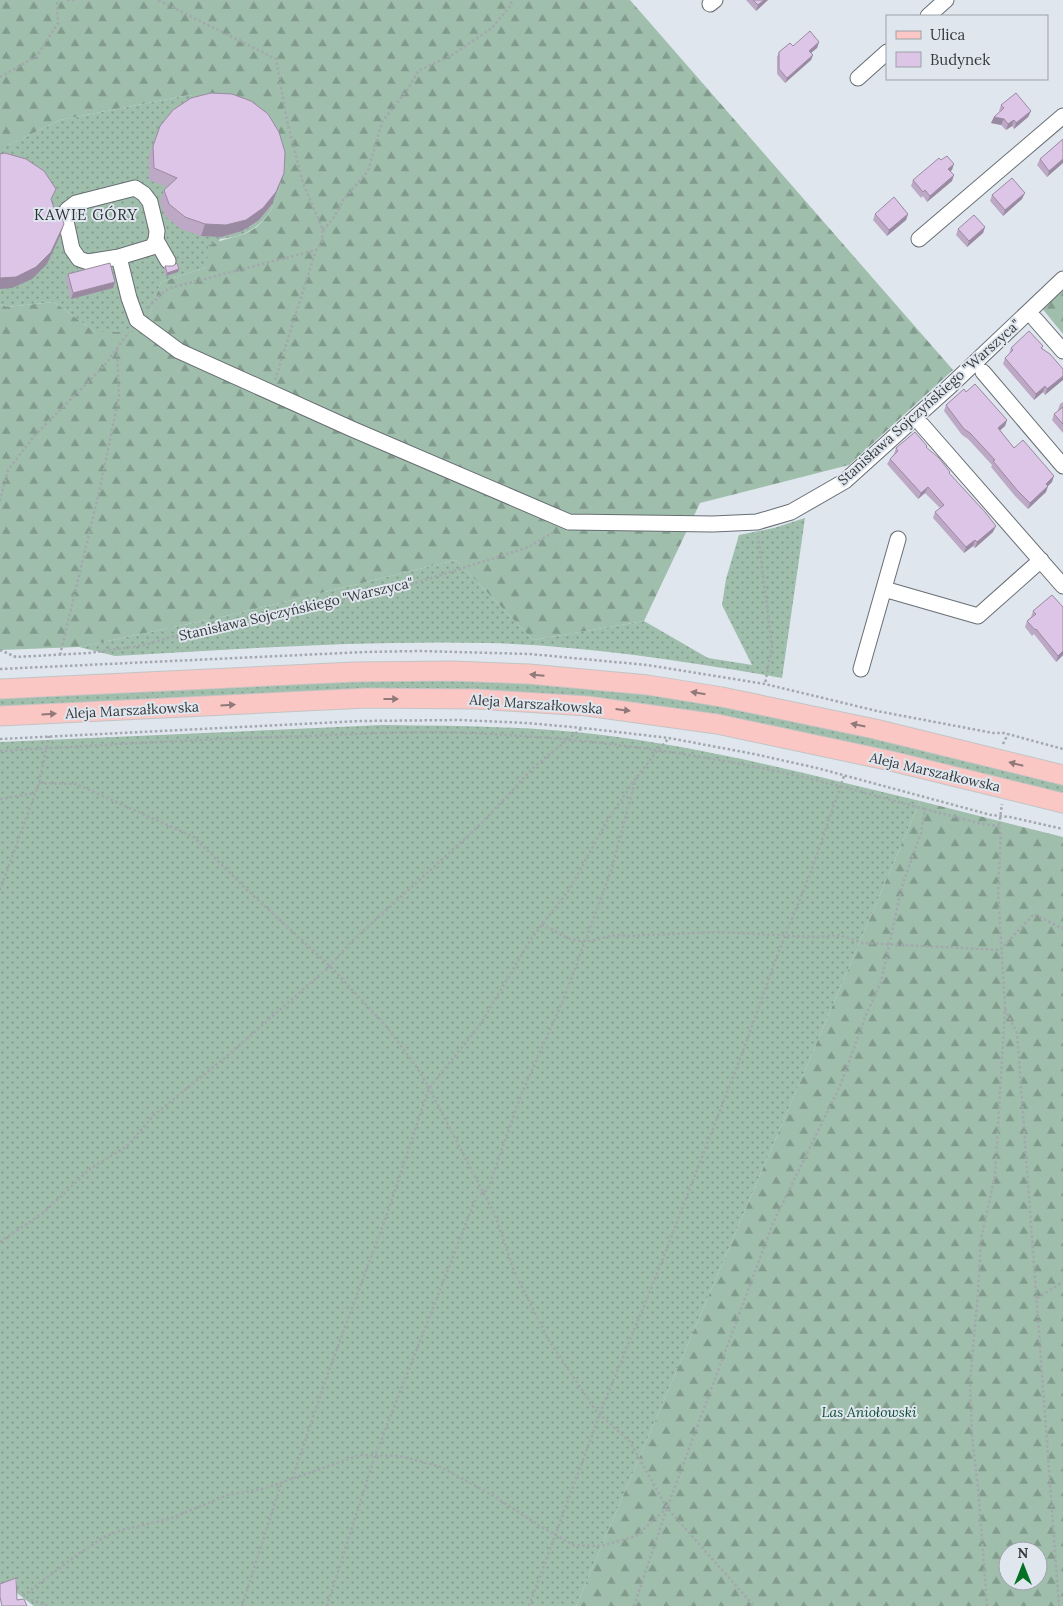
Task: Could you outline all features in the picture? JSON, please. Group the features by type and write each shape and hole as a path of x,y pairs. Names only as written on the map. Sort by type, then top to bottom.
{"main road":[{"name":"Aleja Marszałkowska","path":"0,689 354,672 451,671 529,674 648,686 722,697 875,729 1063,775"},
{"name":"Aleja Marszałkowska","path":"0,716 367,698 476,699 587,706 717,724 891,761 1063,803"}],"lane":[{"path":"929,15 946,0"},
{"path":"858,78 886,53"},
{"path":"919,239 1063,116"},
{"path":"135,188 144,194 150,202 157,230 156,240 152,247 119,257 88,262 79,258 72,249 66,221 67,210 76,203 135,188"},
{"path":"156,240 168,261"},
{"path":"119,257 129,298 137,320 180,351 352,429 569,522"},
{"name":"Stanisława Sojczyńskiego \"Warszyca\"","path":"569,522 713,524 757,522 791,512 845,480 947,389 1063,279"},
{"path":"1035,319 1063,350"},
{"path":"983,372 1063,466"},
{"path":"922,425 1063,586"},
{"path":"862,669 898,539"},
{"path":"884,589 978,616 1041,560"}],"path":[{"path":"0,77 37,56 58,23 58,0"},
{"path":"67,0 75,0"},
{"path":"158,0 276,58 287,121 303,183 323,230 322,242 316,250 271,392"},
{"path":"323,230 333,218 343,200 368,171 382,122 408,89 418,71 452,54 492,28 511,5 512,0"},
{"path":"0,501 8,470 13,463 35,435 104,366 137,320 160,294 170,288 316,250"},
{"path":"60,655 100,488 119,396 117,347"},
{"name":"Stanisława Sojczyńskiego \"Warszyca\"","path":"0,650 16,658 89,653 145,645 208,626 397,589 529,547 569,522"},
{"path":"757,522 772,646 765,684"},
{"path":"0,738 360,721 460,720 583,728 669,738 754,754 991,815 1010,817 1063,829"},
{"path":"0,1242 43,1213 91,1168 126,1146 154,1115 227,1056 330,966 352,942 482,823 535,766 583,728"},
{"path":"0,751 399,733 468,733 567,740 658,750 765,769 841,786 982,824 999,826"},
{"path":"1003,748 1008,734 1063,749"},
{"path":"0,890 39,783 49,736"},
{"path":"292,1479 328,1373 387,1214 429,1088 480,1026 531,938 569,890 607,821 636,778 669,738"},
{"path":"529,1606 599,1414 653,1284 743,1051 812,869 844,776"},
{"path":"327,1606 375,1456 476,1198 488,1189 521,1096 564,998 612,871 636,778"},
{"path":"39,783 76,784 194,836 245,888 330,966 386,1026 416,1066 429,1088 494,1215 514,1270 548,1339 599,1414 630,1442 667,1508 754,1606"},
{"path":"0,799 36,792"},
{"path":"986,1606 978,1487 972,1436 970,1381 981,1239 995,1176 1005,1009 1000,950 998,890 1001,833 999,826 1002,801"},
{"path":"634,1606 667,1508 773,1223 840,1086 880,982 902,886 921,833 925,809"},
{"path":"542,924 571,940 585,941 618,934 626,936 717,932 817,937 839,935 863,943 1000,950 1034,914 1063,929"},
{"path":"1005,1009 1017,1032 1059,1606"},
{"path":"1036,1299 1063,1282"},
{"path":"23,1596 74,1557 104,1538 122,1530 170,1519 228,1495 266,1488 360,1456 400,1456 441,1468 492,1495 573,1544 601,1546 636,1536 667,1508"},
{"path":"242,1606 281,1483"},
{"path":"31,1600 48,1606"}],"green space":[{"path":"0,0 630,0 953,370 849,465 700,503 644,621 533,640 456,560 226,616 79,647 0,650 0,304 7,307 54,302 95,332 144,332 161,282 207,267 208,246 252,230 268,215 277,196 283,163 228,104 189,95 60,120 9,145 0,145"},
{"path":"189,95 228,104 283,163 278,195 269,214 254,228 243,234 220,239 207,267 161,282 144,333 95,332 54,302 7,307 0,304 0,145 9,145 60,120"},
{"path":"1063,286 1063,334 1041,307"},
{"path":"805,518 782,678 636,655 563,647 489,643 348,644 115,656 79,647 226,616 456,560 533,640 644,621 708,658 752,665 722,605 726,579 739,535 774,528"},
{"path":"427,678 589,686 721,703 1063,782 1063,795 586,698 0,708 0,696"},
{"path":"383,725 542,729 594,734 717,754 920,801 576,1606 34,1606 17,1593 17,1579 0,1584 0,742"},
{"name":"Las Aniołowski","path":"920,801 1063,837 1063,1606 576,1606"}],"building":[{"path":"753,0 764,0 758,5"},
{"path":"810,31 819,42 809,51 813,55 787,78 779,69 779,52 790,43 793,46"},
{"path":"211,93 232,94 251,101 268,114 279,132 285,152 284,173 276,192 263,208 246,220 226,225 205,224 185,217 169,204 164,190 177,178 154,168 153,146 160,126 173,110 191,98"},
{"path":"1016,93 1031,111 1016,123 1014,120 1008,124 1004,119 994,117 1004,108 1001,105"},
{"path":"1063,139 1063,159 1049,171 1040,159"},
{"path":"5,153 26,159 44,171 56,189 51,199 55,211 62,217 64,224 51,252 36,267 16,277 0,278 0,154"},
{"path":"947,156 954,164 948,169 954,175 930,196 925,190 923,192 913,180 939,158 941,160"},
{"path":"1012,178 1025,193 1005,210 992,195"},
{"path":"894,197 908,214 889,230 875,214"},
{"path":"974,215 985,227 969,241 958,229"},
{"path":"110,263 115,282 73,293 68,274"},
{"path":"177,263 179,269 167,273 165,266 173,266"},
{"path":"1029,331 1043,346 1041,348 1050,354 1063,369 1063,376 1047,389 1045,386 1036,394 1005,358 1013,350 1011,348"},
{"path":"975,384 1007,420 998,428 1014,448 1023,440 1054,476 1046,484 1048,486 1030,503 993,461 995,460 964,429 946,405 964,389 966,392"},
{"path":"1063,407 1063,424 1054,414"},
{"path":"915,432 996,526 977,542 975,540 966,547 935,512 944,505 928,487 921,493 890,459 898,451 896,448"},
{"path":"1052,595 1063,607 1063,651 1058,656 1027,621 1036,614 1033,611"},
{"path":"16,1578 17,1600 24,1599 27,1606 2,1606 0,1584"}],"district":[{"name":"KAWIE GÓRY","path":"86,215"}]}
